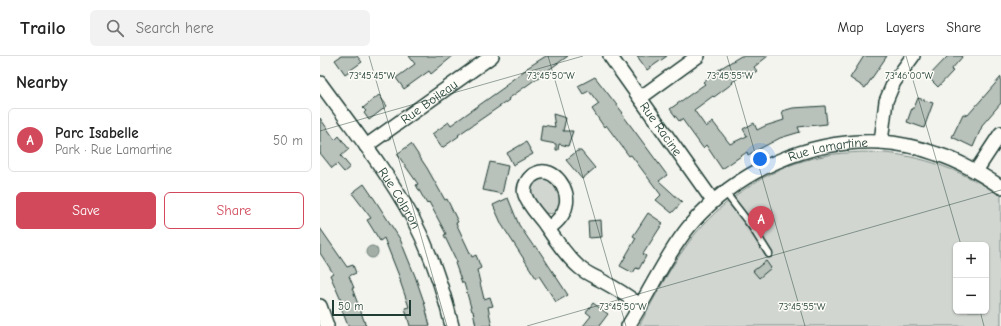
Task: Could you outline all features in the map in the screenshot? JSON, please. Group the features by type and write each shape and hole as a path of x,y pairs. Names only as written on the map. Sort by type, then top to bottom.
{"street":[{"name":"Rue Boileau","path":"366,146 492,56"},
{"name":"Rue Racine","path":"610,56 713,201"},
{"path":"640,98 698,56"},
{"path":"881,142 886,101 894,82 913,56"},
{"name":"Rue Colpron","path":"320,83 392,183 421,236 440,282 452,326"},
{"path":"976,172 1001,133"},
{"name":"Rue Lamartine","path":"628,326 681,238 713,201 757,171 799,153 835,145 881,142 937,154 967,165 1001,187"},
{"path":"548,229 568,255 582,269 640,305"},
{"path":"320,306 327,326"}],"lane":[{"path":"725,192 752,228 768,254"}],"shaded area":[{"path":"862,152 882,153 918,158 935,163 968,177 1001,195 1001,326 639,326 665,278 680,255 696,233 722,206 753,184 787,166 805,160 838,154"},
{"path":"537,178 548,178 559,194 560,203 554,213 548,214 544,212 531,193 531,186"},
{"path":"370,246 374,246 378,252 374,258 370,258 366,254 366,250"}],"building":[{"path":"341,56 357,56 362,62 345,74 335,60"},
{"path":"409,56 453,56 431,74 429,71 404,89 396,78 415,64"},
{"path":"546,56 568,56 442,148 432,134 449,122 451,125 506,86 505,85 527,68"},
{"path":"637,56 667,56 647,70"},
{"path":"741,56 768,56 754,67 757,71 748,76 746,73 694,110 706,127 713,122 730,144 747,136 743,129 754,123 757,130 784,120 782,111 793,108 825,106 827,124 798,127 800,132 780,138 748,155 747,152 722,169 706,145 703,148 682,119 679,121 670,109 705,84 703,82 721,68"},
{"path":"864,56 887,56 865,88 850,78"},
{"path":"948,56 963,56 951,70 953,71 938,87 928,77"},
{"path":"595,77 623,113 622,114 667,175 659,181 682,202 672,213 656,200 661,195 606,125 604,127 592,109 599,104 589,91 583,94 578,86"},
{"path":"1001,77 1001,103 983,124 973,147 952,137 963,114 968,115"},
{"path":"379,95 387,106 369,120 364,113 366,111 363,108"},
{"path":"918,98 933,103 924,128 907,122 912,108 914,108"},
{"path":"553,114 566,118 563,131 573,131 568,146 559,144 558,150 556,150 556,144 540,141 542,125 555,127"},
{"path":"320,118 335,140 339,136 349,149 341,156 350,167 344,172 337,164 332,168 320,153"},
{"path":"526,142 533,154 513,165 507,153"},
{"path":"411,144 427,168 445,200 447,199 458,222 456,223 472,257 476,255 481,268 477,270 484,299 490,297 493,306 488,307 492,326 476,326 464,283 462,283 455,263 457,262 444,235 446,234 429,202 427,204 416,185 418,184 397,154"},
{"path":"577,151 581,151 595,168 582,179 566,160"},
{"path":"490,162 508,166 502,194 483,190"},
{"path":"364,184 400,239 424,302 430,326 410,326 405,308 409,307 401,281 384,238 380,241 367,220 371,218 352,193"},
{"path":"508,198 519,225 534,247 536,246 568,295 556,302 539,276 536,278 502,225 493,205"},
{"path":"648,213 663,223 643,254 646,256 639,269 636,268 633,273 620,266 636,238 633,236"},
{"path":"601,220 602,237 589,238 588,221"},
{"path":"320,228 347,267 353,265 356,273 349,276 366,326 348,326 340,305 343,305 330,275 333,273 320,253"},
{"path":"766,261 771,268 759,278 753,271"},
{"path":"593,303 608,314 599,326 583,326 591,316 586,312"}],"place":[{"name":"Parc Isabelle","path":"761,239"}]}
